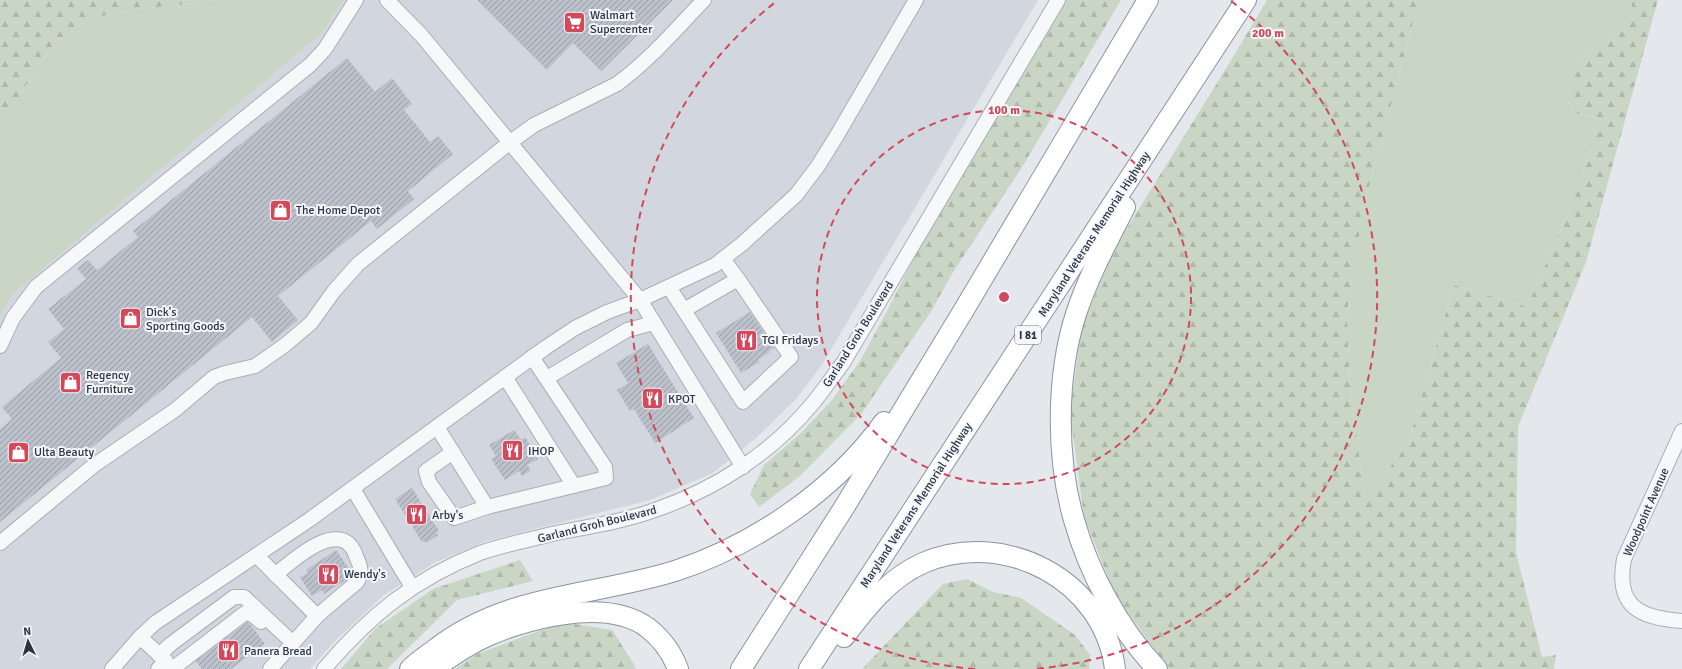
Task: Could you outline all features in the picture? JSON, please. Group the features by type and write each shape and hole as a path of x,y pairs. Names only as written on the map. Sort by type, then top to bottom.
{"highway":[{"path":"741,669 841,512 965,308 1148,0"},
{"name":"Maryland Veterans Memorial Highway","path":"809,669 1246,0"},
{"path":"1157,669 1134,642 1116,615 1087,556 1074,520 1064,469 1061,432 1063,383 1067,351 1076,314 1090,278 1106,243 1191,86"},
{"path":"410,669 444,642 470,625 501,612 532,603 636,581 675,571 707,559 740,543 775,523 806,502 853,460 876,432 965,308"},
{"path":"820,669 864,612 900,576 924,563 949,555 975,553 999,554 1025,560 1054,573 1075,590 1091,608 1106,634 1115,669"},
{"path":"434,669 477,641 506,628 535,619 577,612 606,612 629,618 647,627 661,640 673,657 678,669"}],"street":[{"path":"0,346 13,318 36,287 310,65 325,49 356,0"},
{"path":"386,0 422,36 640,300 743,467"},
{"path":"0,542 93,466 175,410 214,377 224,373 255,366 286,345 310,323 334,291 358,264 509,143 534,126 617,84 627,77 656,50 704,0"},
{"path":"112,669 140,637 155,623 257,556 353,489 532,357 575,328 607,312 640,300 669,287 716,264 748,239 796,195 818,166 893,42 916,0"},
{"name":"Garland Groh Boulevard","path":"324,669 354,635 380,610 412,587 449,567 480,553 512,544 655,511 714,484 743,467 781,437 813,403 843,362 1058,0"},
{"path":"669,287 743,402 791,357 723,259"},
{"path":"684,310 738,279"},
{"path":"546,378 628,330 654,323"},
{"path":"453,452 426,471 429,482 454,518 487,507 606,478 605,466 532,357"},
{"path":"505,377 574,486"},
{"path":"437,427 487,507"},
{"name":"Woodpoint Avenue","path":"1682,431 1624,559 1621,576 1623,590 1628,601 1641,613 1652,617 1682,621"},
{"path":"353,489 412,587"},
{"path":"270,669 317,616 357,582 361,576 361,569 355,551 348,542 338,538 324,540 294,559 275,575"},
{"path":"257,556 317,616"},
{"path":"165,665 171,644 234,597 244,597 293,642"},
{"path":"165,665 245,613 253,615 274,632 282,632"},
{"path":"140,637 165,665"}],"shaded area":[{"path":"343,0 1038,0 823,363 797,398 756,438 713,473 650,500 487,541 436,562 384,595 336,640 310,669 0,669 0,317 12,295 322,33"}],"green space":[{"path":"0,0 221,0 139,9 96,17 73,29 46,54 0,126"},
{"path":"221,0 343,0 322,33 12,295 0,317 0,126 46,54 73,29 96,17 139,9"},
{"path":"1065,0 1121,0 1024,164 952,274 930,313 862,413 800,476 759,507 750,494 764,465 801,433 832,400 860,361 917,252"},
{"path":"1267,0 1419,0 1363,210 1347,312 1350,388 1366,505 1410,436 1454,285 1527,307 1580,185 1599,118 1575,113 1567,99 1572,70 1593,45 1627,22 1633,0 1658,0 1586,262 1518,427 1516,552 1542,657 1556,655 1554,669 1169,669 1116,597 1084,517 1070,412 1081,330 1111,254"},
{"path":"1419,0 1633,0 1627,22 1593,45 1572,70 1567,99 1575,113 1599,118 1580,185 1527,307 1454,285 1410,436 1366,506 1350,388 1347,312 1363,210"},
{"path":"520,560 533,581 457,600 387,669 341,669 375,629 433,589"},
{"path":"967,579 993,592 1021,598 1075,635 1090,655 1089,669 862,669 943,584"},
{"path":"563,622 612,630 636,669 455,669 477,654"}],"building":[{"name":"Walmart Supercenter","path":"477,0 673,0 601,71 573,43 547,70"},
{"name":"The Home Depot","path":"347,58 375,92 392,78 412,104 404,110 430,142 438,136 453,154 408,191 414,199 377,229 371,221 278,296 298,320 272,342 252,317 0,522 0,429 12,419 2,407 61,358 48,342 64,329 48,309 86,279 77,268 88,260 97,270 138,237 133,231"},
{"name":"TGI Fridays","path":"750,312 774,348 758,360 760,362 741,373 716,333"},
{"name":"KPOT","path":"648,344 694,418 655,443 634,409 630,411 617,390 628,383 616,363"},
{"name":"IHOP","path":"514,430 521,440 525,437 538,459 527,465 531,470 522,476 519,471 505,480 491,459 496,456 489,445"},
{"name":"Arby's","path":"412,488 439,531 436,533 438,535 426,543 424,541 422,542 395,499"},
{"name":"Wendy's","path":"336,550 352,573 350,577 324,594 322,590 312,596 300,577 308,573 306,570"},
{"name":"Panera Bread","path":"247,622 265,644 231,669 202,669 196,661"}],"place":[{"name":"Walmart Supercenter","path":"575,22"},
{"name":"The Home Depot","path":"280,210"},
{"name":"Dick's Sporting Goods","path":"130,319"},
{"name":"TGI Fridays","path":"746,340"},
{"name":"Regency Furniture","path":"70,382"},
{"name":"KPOT","path":"653,399"},
{"name":"IHOP","path":"513,451"},
{"name":"Ulta Beauty","path":"19,452"},
{"name":"Arby's","path":"417,515"},
{"name":"Wendy's","path":"329,574"},
{"name":"Panera Bread","path":"229,651"}]}
